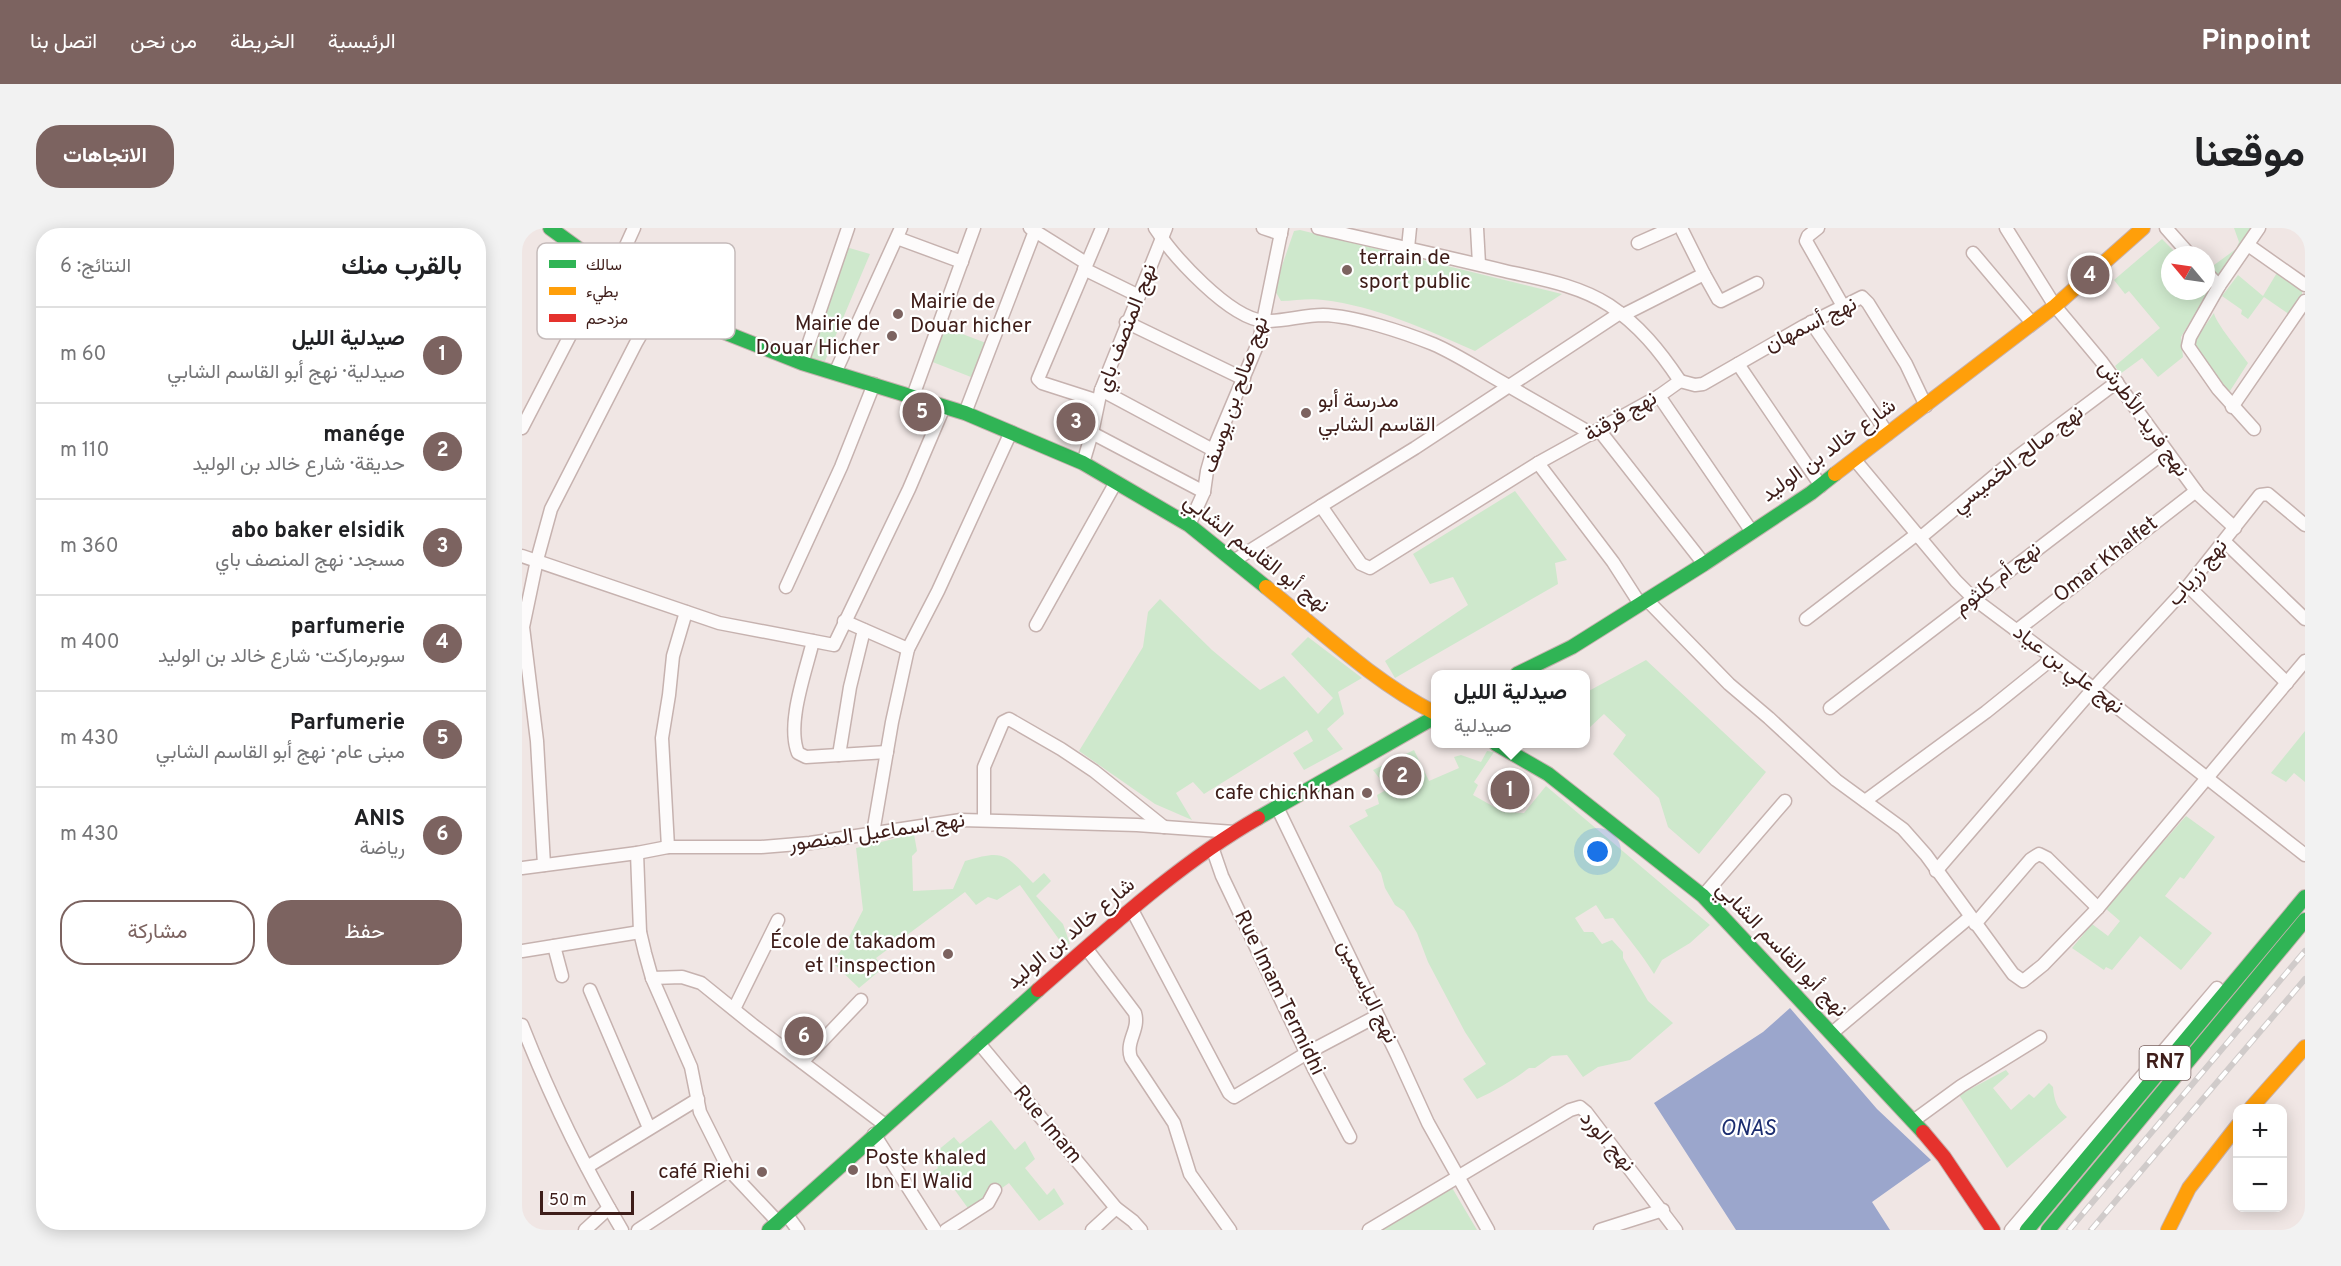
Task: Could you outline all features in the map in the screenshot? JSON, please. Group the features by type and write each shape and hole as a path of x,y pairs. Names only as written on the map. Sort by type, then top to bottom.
{"street":[{"name":"نهج أبو القاسم الشابي","path":"550,228 571,243"},
{"path":"625,243 634,228"},
{"path":"802,363 848,228"},
{"path":"912,396 974,228"},
{"path":"1102,228 1038,379 1042,383 1100,396 1213,450"},
{"path":"1155,228 1164,234 1196,278 1215,294 1251,317 1264,321 1324,315 1345,317 1435,345 1595,432 1704,564"},
{"path":"1263,228 1282,231"},
{"name":"نهج قرقنة","path":"1318,228 1479,264 1578,290 1622,314 1651,341 1680,381 1659,396 1538,463 1370,568 1361,564 1321,506"},
{"path":"1408,248 1410,228"},
{"path":"1477,228 1479,264"},
{"path":"1638,243 1672,228"},
{"path":"1681,228 1718,299 1722,301 1757,283"},
{"path":"1818,228 1808,236 1806,241 1843,306"},
{"name":"نهج فريد الأطرش","path":"2007,228 2055,306 2117,382 2196,490 2235,528"},
{"name":"شارع خالد بن الوليد","path":"1526,670 1572,646 1704,564 1821,486 2055,306 2143,228"},
{"path":"2166,228 2182,246"},
{"path":"2254,429 2232,407 2188,345 2190,337 2219,286 2259,228"},
{"path":"965,413 1033,230 1085,266 1138,296"},
{"name":"نهج صالح بن يوسف","path":"1189,525 1204,492 1213,450 1259,341 1282,231"},
{"path":"835,374 899,233 962,262"},
{"name":"نهج المنصف باي","path":"1083,463 1100,396 1126,322 1164,234"},
{"path":"2248,245 2305,285"},
{"path":"1973,253 2032,323"},
{"path":"1234,560 1415,448 1622,314 1704,274"},
{"path":"2215,282 2219,286"},
{"name":"نهج أسمهان","path":"1680,381 1695,385 1703,384 1859,297 1868,303 1906,364 1926,406"},
{"path":"2232,407 2305,301"},
{"path":"1126,322 1244,379"},
{"path":"1811,322 1888,434"},
{"name":"نهج أبو القاسم الشابي","path":"735,337 835,374 965,413 1083,463 1189,525 1388,684 1431,713"},
{"path":"522,428 525,415 570,339"},
{"path":"544,865 528,726 523,627 537,560 551,509 638,339"},
{"path":"1738,364 1821,486"},
{"name":"نهج صالح الخميسي","path":"1806,620 1919,536 2017,457 2117,382"},
{"path":"786,587 841,467 874,384"},
{"path":"1659,396 1752,532"},
{"path":"522,556 720,623 834,645 909,489 944,407"},
{"path":"873,833 908,650 938,591 1011,432"},
{"path":"1092,432 1204,492"},
{"name":"نهج أم كلثوم","path":"1830,708 2166,451"},
{"name":"نهج علي بن عياد","path":"1855,460 1973,598 2093,688 2305,855"},
{"path":"1538,463 1643,602 1712,670 1836,780 1897,823 2013,974 2023,981 2043,965 2098,908 2305,661"},
{"path":"1036,625 1116,482"},
{"name":"Omar Khalfet","path":"2016,631 2196,490"},
{"name":"نهج زرياب","path":"1936,871 2093,688 2188,586 2225,542 2257,498 2264,493 2270,496 2305,525"},
{"path":"2225,542 2305,619"},
{"path":"2188,586 2287,683"},
{"path":"668,847 662,738 673,656 686,612"},
{"path":"844,621 908,650"},
{"path":"839,755 850,687 864,630"},
{"path":"813,641 795,718 796,750 806,757 887,752"},
{"path":"1865,801 1986,712 2053,658"},
{"name":"شارع خالد بن الوليد","path":"778,1222 874,1134 1086,948 1212,847 1431,717"},
{"path":"984,820 984,768 1003,722 1009,719 1094,771 1164,827"},
{"name":"نهج أبو القاسم الشابي","path":"1503,748 1548,774 1586,802 1703,896 1913,1121 1944,1157 1993,1230"},
{"path":"1703,896 1785,801"},
{"name":"نهج الياسمين","path":"1277,807 1428,1123 1488,1230"},
{"name":"نهج اسماعيل المنصور","path":"522,868 668,847 777,846 934,823 984,820 1234,832"},
{"name":"Rue Imam Termidhi","path":"1212,847 1227,885 1350,1137"},
{"path":"637,853 640,932 652,978 691,1067 705,1124 729,1170 778,1222 798,1230"},
{"path":"1832,1033 1973,921 2031,859 2039,854 2047,858 2098,908"},
{"path":"2011,1230 2305,884"},
{"name":"RN7","path":"2027,1230 2305,897"},
{"path":"1132,910 1231,1095 1238,1096 1307,1053 1377,1016"},
{"path":"734,1009 778,920"},
{"name":"RN7","path":"2048,1230 2305,920"},
{"path":"522,951 640,932"},
{"path":"554,946 562,976"},
{"path":"1086,948 1135,1013 1137,1026 1129,1045 1131,1058 1174,1123 1190,1174 1230,1230"},
{"path":"652,978 682,977 697,981 885,1125"},
{"path":"590,990 649,1128"},
{"path":"802,1062 861,1000"},
{"path":"522,1025 554,1102 622,1230"},
{"path":"1913,1121 1961,1086 2040,1036"},
{"name":"Rue Imam","path":"978,1042 1116,1208 1141,1230"},
{"path":"2255,1104 2305,1047"},
{"path":"587,1167 698,1099"},
{"name":"نهج الورد","path":"1457,1177 1570,1110 1580,1107 1663,1210 1676,1230"},
{"path":"2168,1230 2176,1207 2185,1192 2233,1131"},
{"path":"874,1134 935,1230"},
{"path":"638,1230 729,1170"},
{"path":"1369,1230 1457,1177"},
{"path":"946,1230 988,1203 995,1190"},
{"path":"585,1230 609,1208"},
{"path":"1092,1230 1116,1208"},
{"path":"1600,1230 1663,1210"}],"green space":[{"path":"2234,228 2254,228 2219,276 2215,272 2215,264 2236,249 2239,242"},
{"name":"terrain de sport public","path":"1300,230 1562,294 1475,351 1382,313 1318,299 1281,301 1274,289 1294,231"},
{"path":"2162,239 2169,246 2161,246 2161,300 2203,300 2181,337 2183,357 2158,377 2142,358 2120,374 2115,366 2160,328 2129,291 2125,294 2114,280"},
{"path":"846,247 870,254 825,361 809,358"},
{"path":"2278,271 2302,289 2302,297 2290,315 2264,297 2248,319 2241,314 2242,310 2222,296 2238,275 2263,296"},
{"path":"2214,313 2223,330 2248,363 2228,394 2193,343"},
{"path":"944,327 986,343 971,377 930,361"},
{"path":"1515,491 1567,560 1555,563 1558,584 1395,678 1385,661 1468,605 1453,577 1430,584 1413,554"},
{"path":"1160,599 1212,650 1260,690 1284,676 1318,714 1333,698 1291,654 1308,637 1362,678 1338,692 1344,714 1327,729 1343,749 1304,770 1293,753 1313,741 1307,730 1204,794 1193,782 1176,793 1192,820 1155,804 1079,751 1143,647 1148,612"},
{"path":"1646,660 1766,772 1699,854 1668,827 1659,798 1613,754 1626,735 1604,714 1590,727 1590,690"},
{"path":"2305,731 2305,782 2294,773 2286,782 2271,773"},
{"path":"1414,750 1429,781 1459,768 1454,757 1461,755 1481,762 1487,751 1494,752 1474,782 1478,785 1473,795 1503,812 1524,813 1546,786 1710,925 1690,943 1662,960 1654,974 1613,918 1605,919 1596,905 1575,918 1584,932 1593,932 1602,944 1612,940 1623,952 1623,958 1648,1001 1673,1023 1630,1060 1598,1067 1583,1077 1567,1055 1552,1056 1535,1068 1529,1068 1504,1085 1477,1099 1463,1079 1486,1064 1465,1032 1428,962 1417,933 1404,911 1395,905 1385,888 1381,873 1349,826 1368,816 1365,810 1379,804 1377,795 1386,790 1396,800 1373,770"},
{"path":"2186,816 2215,837 2184,879 2180,877 2165,896 2212,933 2181,970 2140,936 2112,970 2106,967 2104,970 2072,948 2092,924 2108,936 2120,921 2105,908"},
{"path":"914,834 917,851 912,856 913,891 953,889 965,861 989,855 1003,857 1010,860 1033,883 1044,873 1051,881 1036,896 1063,924 1070,944 1063,945 1020,885 997,900 988,897 976,905 965,892 876,958 883,968 859,988 832,962 845,945 863,910 856,848"},
{"path":"2006,1070 2009,1074 1993,1088 2011,1110 2029,1094 2034,1098 2049,1083 2053,1087 2058,1107 2067,1117 2007,1168 1959,1095"},
{"path":"991,1120 1015,1150 1025,1141 1035,1159 1025,1168 1047,1195 1054,1188 1064,1204 1039,1221 1009,1183 970,1211 949,1182 939,1189 928,1174 938,1168 931,1156 954,1137 960,1144"},
{"path":"1451,1186 1477,1230 1383,1230"}],"water":[{"name":"ONAS","path":"1790,1008 1877,1109 1931,1160 1872,1202 1890,1230 1736,1230 1654,1103 1763,1032"}],"railway":[{"path":"2069,1230 2305,951"},
{"path":"2091,1230 2305,979"}],"traffic: fast":[{"path":"550,228 571,243"},
{"path":"735,337 802,363 965,413 1083,463 1189,525 1266,587"},
{"path":"1525,670 1572,647 1704,564 1811,493 1835,474"},
{"path":"1258,818 1431,719"},
{"path":"1503,748 1548,774 1703,896 1923,1132"},
{"path":"2027,1230 2305,897"},
{"path":"2048,1230 2305,920"},
{"path":"769,1230 1038,990"}],"traffic: slow":[{"path":"1835,474 2055,306 2143,228"},
{"path":"1266,587 1369,671 1431,711"},
{"path":"2255,1104 2305,1047"},
{"path":"2168,1230 2189,1188 2233,1131"}],"traffic: jam":[{"path":"1038,990 1171,877 1228,836 1258,818"},
{"path":"1923,1132 1944,1157 1993,1230"}],"place":[{"name":"terrain de sport public","path":"1347,270"},
{"name":"parfumerie","path":"2090,275"},
{"name":"Mairie de Douar hicher","path":"898,314"},
{"name":"Mairie de Douar Hicher","path":"892,336"},
{"name":"Parfumerie","path":"922,412"},
{"name":"مدرسة أبو القاسم الشابي","path":"1306,413"},
{"name":"abo baker elsidik","path":"1076,422"},
{"name":"manége","path":"1402,776"},
{"name":"صيدلية الليل","path":"1510,790"},
{"name":"cafe chichkhan","path":"1367,793"},
{"name":"École de takadom et l'inspection","path":"948,954"},
{"name":"ANIS","path":"804,1036"},
{"name":"Poste khaled Ibn El Walid","path":"853,1170"},
{"name":"café Riehi","path":"762,1172"}]}
